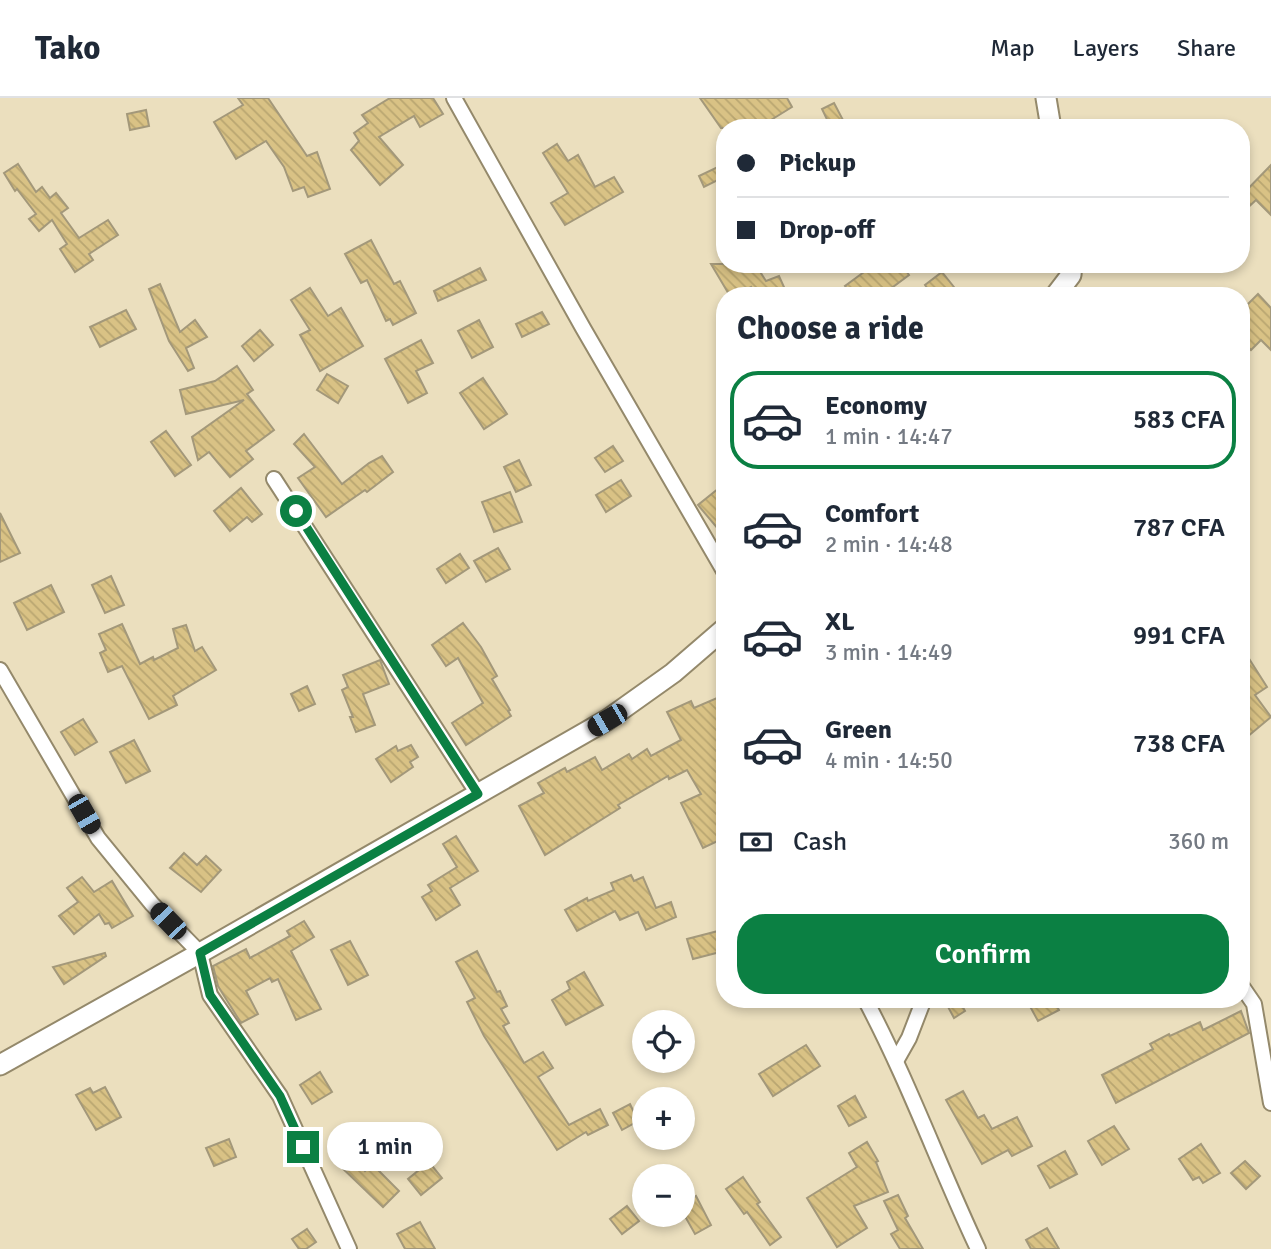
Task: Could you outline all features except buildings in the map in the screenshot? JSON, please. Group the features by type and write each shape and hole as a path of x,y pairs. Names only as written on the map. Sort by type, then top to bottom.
{"street":[{"path":"454,98 716,557"},
{"path":"1046,98 1050,119"},
{"path":"274,479 478,794"},
{"path":"0,1065 607,720 673,673 716,636"},
{"path":"0,670 98,838 152,904 200,953 210,995 280,1096 349,1249"},
{"path":"1250,998 1254,1004 1271,1103"},
{"path":"870,1008 896,1061 978,1249"},
{"path":"896,1061 909,1038 921,1008"}],"route":[{"path":"296,511 478,794 200,953 210,995 280,1096 303,1147"}]}
